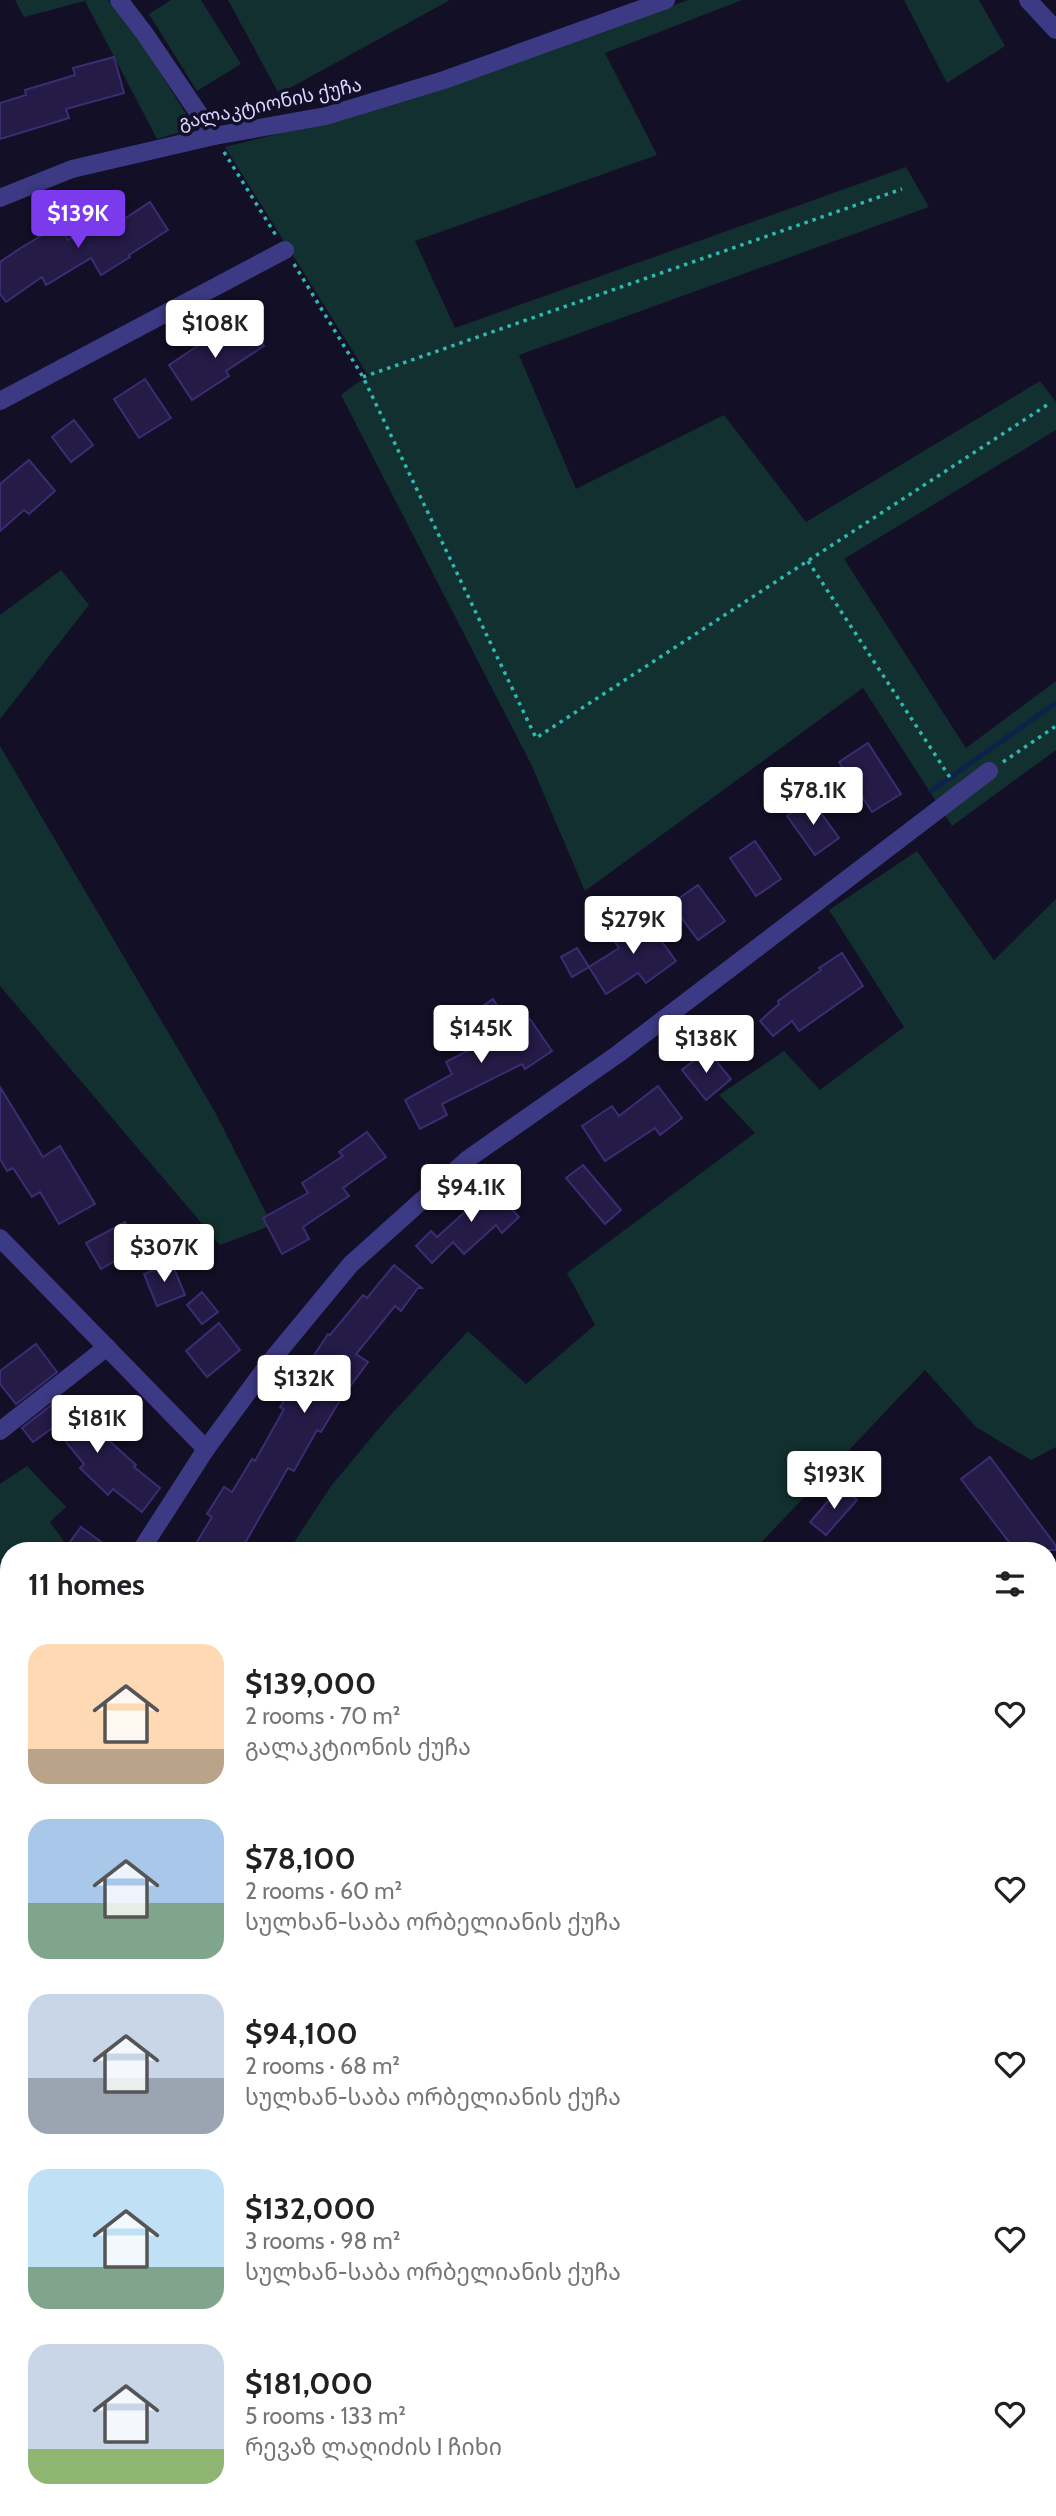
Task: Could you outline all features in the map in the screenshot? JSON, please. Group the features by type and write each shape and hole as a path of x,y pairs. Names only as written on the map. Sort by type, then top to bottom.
{"street":[{"path":"119,0 214,136"},
{"name":"გალაკტიონის ქუჩა","path":"0,198 72,169 214,136 326,116 444,80 666,0"},
{"path":"1028,0 1056,30"},
{"path":"0,401 285,250"},
{"path":"146,1542 206,1449 270,1362 351,1264 468,1159 618,1054 989,771"},
{"path":"0,1238 206,1449"},
{"path":"0,1431 107,1347"}],"path":[{"path":"214,136 363,377 536,738 1047,405"},
{"path":"363,377 902,189"},
{"path":"808,561 945,770"},
{"path":"989,771 1056,726"}],"green space":[{"path":"15,0 108,0 137,36 195,128 157,139 85,1 24,17"},
{"path":"171,0 201,0 241,64 197,91 149,14"},
{"path":"228,0 450,0 279,94"},
{"path":"688,0 742,0 605,53 657,155 415,241 455,328 906,167 929,207 519,355 576,489 724,415 806,522 1040,381 1056,402 1056,430 844,559 966,748 1056,681 1056,750 952,826 863,688 585,891 531,764 341,395 369,377 225,147 334,120"},
{"path":"904,0 979,0 1005,46 947,83"},
{"path":"61,570 89,605 0,719 0,615"},
{"path":"0,746 215,1112 272,1225 220,1245 0,986"},
{"path":"917,851 994,960 1056,899 1056,1447 1031,1460 976,1427 925,1370 762,1542 294,1542 331,1486 386,1420 468,1331 526,1384 595,1325 567,1273 755,1133 719,1095 784,1051 820,1090 904,1027 829,910"},
{"path":"27,1466 66,1507 50,1522 64,1542 0,1542 0,1484"}],"building":[{"path":"114,57 124,93 66,109 69,118 0,139 0,103 26,95 25,90 75,75 73,68"},
{"path":"150,202 168,230 101,275 91,258 46,285 42,277 6,302 0,294 0,262 19,249 59,225 68,240 106,216 112,227"},
{"path":"248,321 264,346 226,371 229,376 192,400 169,365 205,341 209,346"},
{"path":"145,379 171,418 139,438 114,399"},
{"path":"74,420 93,445 71,462 52,437"},
{"path":"29,460 55,491 29,514 24,510 0,531 0,484"},
{"path":"868,743 901,794 872,812 839,762"},
{"path":"811,799 839,838 815,855 787,816"},
{"path":"755,841 781,879 756,896 730,858"},
{"path":"698,885 725,921 698,940 671,904"},
{"path":"641,913 676,961 646,983 638,973 606,994 589,967 619,948 611,936"},
{"path":"577,948 589,967 572,977 561,957"},
{"path":"842,953 863,986 799,1031 792,1021 773,1036 760,1021 779,1004 778,1001"},
{"path":"493,999 513,1030 530,1019 552,1051 525,1069 522,1064 442,1104 447,1115 420,1129 405,1100 452,1074 446,1062 498,1035 480,1008"},
{"path":"707,1050 731,1079 706,1100 682,1070"},
{"path":"658,1086 682,1118 660,1135 655,1128 605,1161 582,1126 612,1106 619,1116"},
{"path":"0,1087 43,1157 60,1146 95,1204 59,1224 40,1192 32,1197 13,1168 7,1171 0,1159"},
{"path":"367,1132 386,1157 343,1188 349,1196 303,1227 309,1239 282,1254 263,1218 308,1193 302,1183 343,1156 339,1152"},
{"path":"583,1165 621,1210 605,1224 566,1178"},
{"path":"486,1182 519,1217 502,1233 496,1225 464,1254 453,1242 432,1263 416,1246 431,1231 437,1237 475,1203 470,1197"},
{"path":"125,1222 139,1247 101,1269 86,1243"},
{"path":"172,1263 185,1295 157,1306 144,1274"},
{"path":"394,1265 422,1288 418,1288 401,1311 395,1306 356,1354 368,1362 348,1387 321,1432 317,1430 294,1471 288,1468 246,1542 197,1542 212,1517 207,1514 224,1487 232,1492 252,1459 255,1461 284,1409 280,1407 328,1334 330,1335 363,1295 367,1298"},
{"path":"202,1292 218,1312 202,1324 187,1305"},
{"path":"219,1323 240,1350 207,1377 186,1351"},
{"path":"36,1344 57,1372 16,1404 0,1384 0,1371"},
{"path":"54,1403 71,1427 92,1410 109,1432 104,1436 136,1465 134,1467 160,1488 142,1512 113,1489 108,1495 80,1468 84,1464 54,1427 33,1442 22,1428"},
{"path":"990,1457 1053,1542 1009,1542 961,1479"},
{"path":"841,1486 857,1500 826,1535 810,1522"},
{"path":"81,1527 101,1542 70,1542"}],"waterway":[{"path":"931,791 1056,703"}]}
